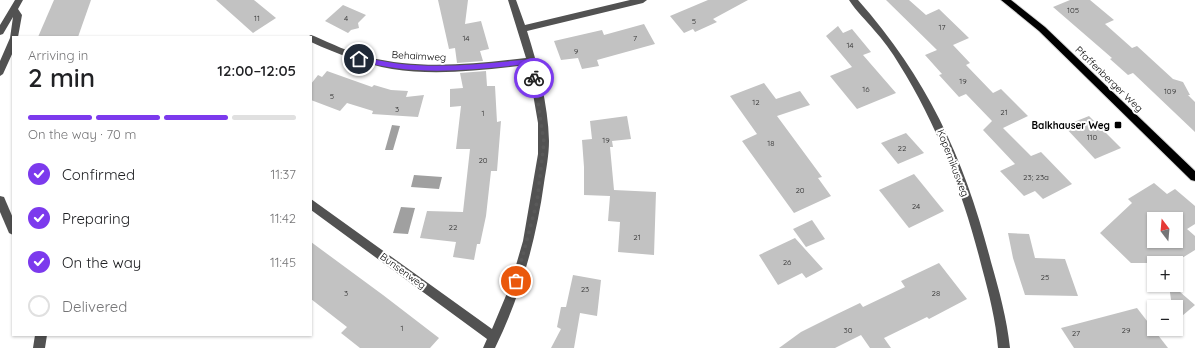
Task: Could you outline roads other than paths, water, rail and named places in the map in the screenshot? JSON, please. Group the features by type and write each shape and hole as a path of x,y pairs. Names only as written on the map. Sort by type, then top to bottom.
{"main road":[{"name":"Pfaffenberger Weg","path":"1005,0 1042,29 1195,177"}],"street":[{"path":"0,32 19,0"},
{"path":"489,348 495,338 512,296 537,202 544,142 539,101 531,61 512,0"},
{"path":"522,29 643,0"},
{"name":"Kopernikusweg","path":"853,0 879,29 909,71 944,137 977,226 995,296 1004,348"},
{"path":"14,9 18,15 14,36"},
{"name":"Behaimweg","path":"312,39 349,56 400,68 457,69 531,61"},
{"path":"0,72 12,43"},
{"path":"0,200 12,228"},
{"name":"Bunsenweg","path":"312,205 495,338"},
{"path":"39,348 41,336"}],"place":[{"name":"Balkhauser Weg","path":"1118,125"}]}
